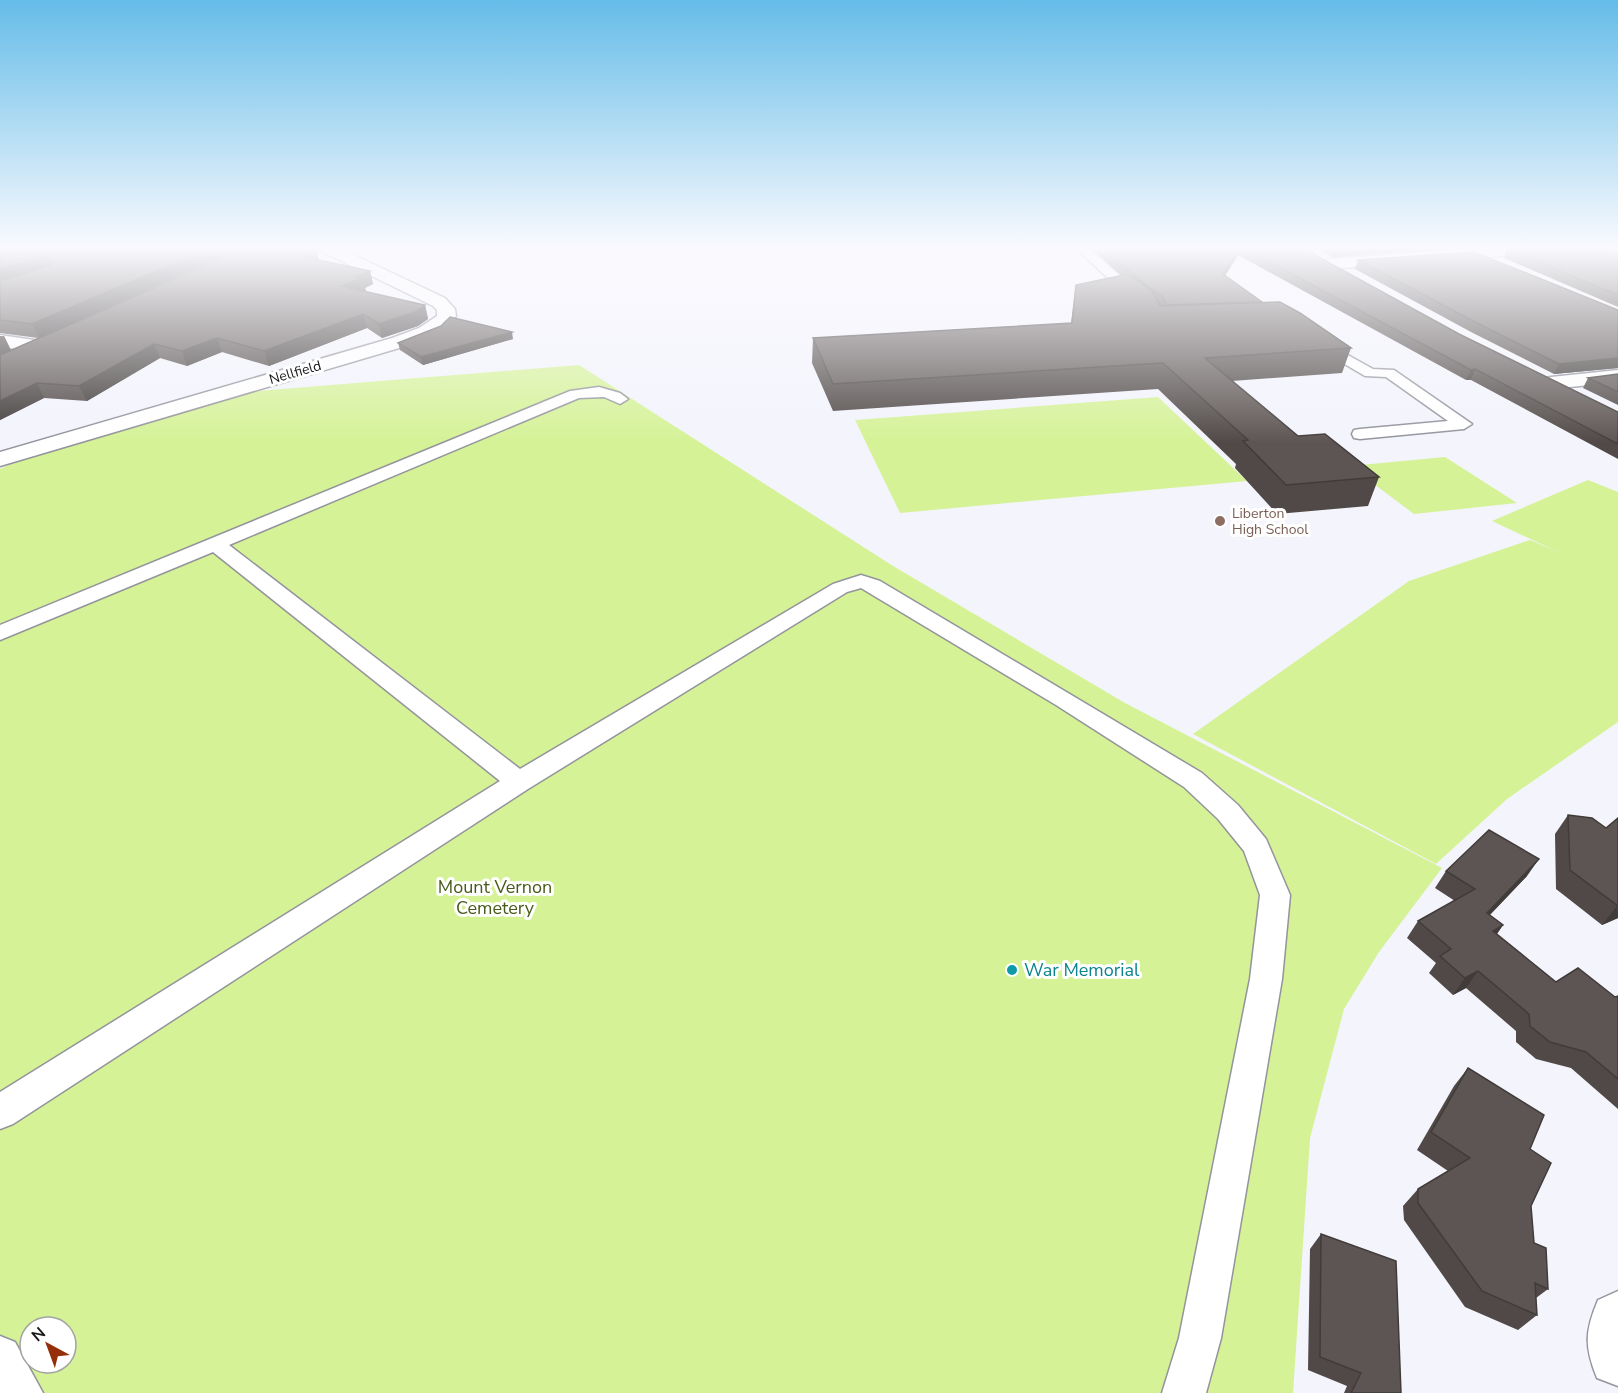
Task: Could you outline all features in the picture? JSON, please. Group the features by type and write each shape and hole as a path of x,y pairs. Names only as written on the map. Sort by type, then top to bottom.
{"street":[{"name":"Nellfield","path":"0,459 399,342 421,334 446,320 448,313"},
{"path":"0,341 41,346"},
{"path":"1532,373 1580,398"},
{"path":"1551,383 1618,376"},
{"path":"1618,1320 1616,1325 1618,1357"}],"lane":[{"path":"1308,336 1370,373 1389,373 1464,424 1360,434"},
{"path":"0,633 575,394 593,391 611,393 620,399"},
{"path":"215,544 519,782"},
{"path":"0,1112 519,782 840,588 861,581 873,585 1065,700 1193,780 1228,812 1256,847 1275,895 1266,979 1200,1338 1184,1393"},
{"path":"0,1357 21,1393"}],"green space":[{"name":"Mount Vernon Cemetery","path":"579,365 893,566 1125,703 1442,868 1379,952 1344,1009 1310,1138 1293,1393 0,1393 0,469 16,461 245,392"},
{"path":"1158,397 1247,481 900,513 855,420"},
{"path":"1445,457 1517,503 1414,514 1350,466"},
{"path":"1588,480 1618,492 1618,722 1507,799 1436,864 1193,734 1409,581 1530,540 1558,552 1492,521"}],"building":[{"path":"0,313 58,313 32,324 0,320"},
{"path":"97,313 412,313 379,324 363,314 264,351 217,338 182,351 154,344 79,386 37,383 0,401 0,355"},
{"path":"1073,313 1300,313 1351,348 1205,358 1298,436 1325,434 1379,477 1286,485 1243,441 1248,440 1163,363 833,384 813,338 1072,323"},
{"path":"1364,313 1421,313 1618,412 1618,444 1475,369 1471,370"},
{"path":"1458,313 1618,313 1618,358 1559,364"},
{"path":"450,317 512,332 421,357 398,343 441,326"},
{"path":"1618,374 1618,392 1588,378"},
{"path":"1568,815 1592,818 1606,828 1618,818 1618,906 1570,870"},
{"path":"1489,830 1539,859 1487,913 1503,925 1493,931 1556,982 1578,968 1615,997 1618,996 1618,1079 1586,1052 1550,1042 1530,1026 1529,1014 1478,971 1465,978 1440,956 1451,949 1418,921 1475,889 1446,871"},
{"path":"1468,1068 1544,1115 1530,1149 1551,1163 1531,1206 1534,1243 1546,1248 1548,1289 1535,1283 1537,1315 1482,1291 1418,1203 1418,1189 1470,1158 1431,1132"},
{"path":"1321,1234 1396,1261 1401,1393 1351,1393 1361,1373 1320,1357"}],"place":[{"name":"Liberton High School","path":"1220,521"},
{"name":"War Memorial","path":"1012,970"}]}
